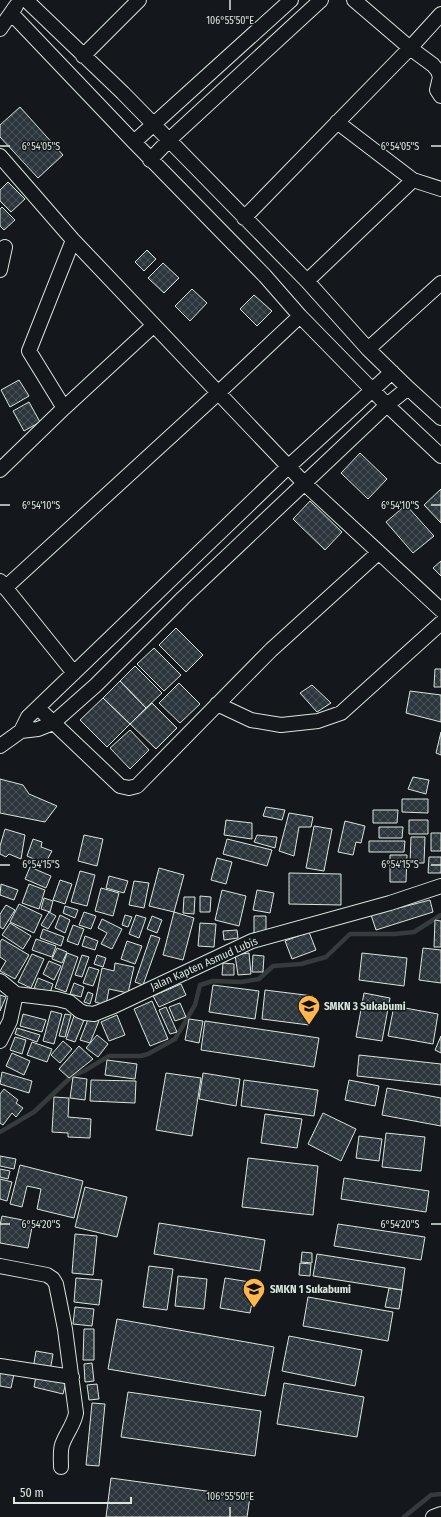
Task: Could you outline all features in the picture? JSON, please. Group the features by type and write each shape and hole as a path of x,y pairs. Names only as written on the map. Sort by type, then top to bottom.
{"street":[{"path":"0,29 21,0"},
{"path":"26,0 123,93 307,281 368,349 441,418"},
{"path":"83,56 139,0"},
{"path":"134,142 291,0"},
{"path":"150,160 169,140 321,0"},
{"path":"354,0 410,48 433,65 438,71 440,77 437,90 441,96"},
{"path":"11,13 150,160 265,276 300,316 387,405 441,456"},
{"path":"244,218 410,48 441,14"},
{"path":"337,122 413,180 441,190"},
{"path":"0,156 73,240 304,483 441,610"},
{"path":"307,281 413,180"},
{"path":"64,408 29,351 73,240"},
{"path":"0,270 5,247"},
{"path":"368,349 441,283"},
{"path":"74,673 3,584 218,393 300,316"},
{"path":"0,470 64,408 154,325"},
{"path":"0,746 21,731 28,717 289,466 392,372"},
{"path":"21,731 38,729 53,723 96,685 177,603 387,405 408,388"},
{"path":"218,534 233,550"},
{"path":"38,708 120,786 125,788 133,788 137,786 271,650 378,553"},
{"path":"217,704 251,720 281,725 318,721 341,713 441,623"},
{"name":"Jalan Kapten Asmud Lubis","path":"16,994 69,1002 80,1011 94,1014 252,941 441,886"},
{"path":"0,981 16,994 10,1021 0,1041"},
{"path":"0,1266 47,1275 53,1279 56,1284 72,1377 76,1413 75,1422 62,1445 60,1457 61,1467"},
{"path":"0,1366 72,1377"}],"building":[{"path":"20,107 63,155 38,178 0,137 0,125"},
{"path":"8,182 25,199 11,212 0,201 0,190"},
{"path":"2,207 15,220 4,230 0,226 0,209"},
{"path":"147,250 156,259 144,271 135,262"},
{"path":"163,263 179,278 164,293 148,278"},
{"path":"192,289 207,303 190,321 175,306"},
{"path":"254,295 272,311 257,326 240,309"},
{"path":"19,380 29,396 10,407 1,390"},
{"path":"29,402 40,422 24,431 13,411"},
{"path":"360,453 387,479 368,499 341,473"},
{"path":"441,489 441,523 424,505"},
{"path":"310,501 342,532 325,550 293,519"},
{"path":"406,505 434,536 413,553 386,522"},
{"path":"441,561 441,576 433,568"},
{"path":"176,628 203,655 186,672 159,645"},
{"path":"154,648 181,675 164,691 137,664"},
{"path":"135,666 162,693 146,708 120,681"},
{"path":"435,669 441,669 441,687 434,687"},
{"path":"120,681 146,708 130,724 103,698"},
{"path":"179,683 200,704 180,723 159,703"},
{"path":"312,685 331,703 317,712 300,693"},
{"path":"410,691 441,695 441,722 406,713"},
{"path":"103,698 130,724 107,747 80,720"},
{"path":"152,703 177,728 156,749 130,724"},
{"path":"130,730 149,750 130,769 110,748"},
{"path":"441,732 441,755 436,753"},
{"path":"413,777 429,780 426,794 408,789"},
{"path":"0,779 23,785 29,794 57,806 45,822 0,813"},
{"path":"402,799 428,799 428,813 402,812"},
{"path":"266,807 285,810 282,820 263,816"},
{"path":"373,810 398,810 397,823 373,823"},
{"path":"289,813 313,817 311,827 299,827 294,856 279,851"},
{"path":"226,820 252,823 252,839 224,835"},
{"path":"409,820 428,820 428,834 409,834"},
{"path":"345,821 365,826 361,843 356,842 353,855 338,852"},
{"path":"314,826 332,829 324,871 306,868"},
{"path":"379,827 403,827 402,838 379,838"},
{"path":"5,829 25,835 21,859 9,854 6,857 0,854 0,846"},
{"path":"431,833 441,833 441,851 431,851"},
{"path":"84,835 103,839 97,866 78,861"},
{"path":"257,835 277,837 275,848 254,842"},
{"path":"411,837 425,837 424,863 410,863"},
{"path":"33,839 42,842 41,847 52,851 45,864 27,856"},
{"path":"227,839 272,850 267,866 223,854"},
{"path":"369,841 405,841 404,852 369,852"},
{"path":"390,855 407,855 406,882 390,882"},
{"path":"429,857 441,857 441,873 428,873"},
{"path":"217,858 232,862 226,884 211,880"},
{"path":"30,867 51,876 46,888 25,879"},
{"path":"159,868 184,875 174,912 149,906"},
{"path":"80,871 95,875 87,906 71,902"},
{"path":"289,873 341,874 341,905 289,904"},
{"path":"109,876 128,881 124,893 106,888"},
{"path":"60,880 72,884 65,904 53,900"},
{"path":"134,881 149,883 144,908 129,905"},
{"path":"1,884 18,890 14,900 0,895"},
{"path":"29,884 45,890 39,909 22,903"},
{"path":"101,888 119,893 113,916 95,911"},
{"path":"222,890 246,896 239,926 215,920"},
{"path":"257,890 274,893 270,913 253,910"},
{"path":"200,896 211,897 210,912 200,912"},
{"path":"184,897 195,897 194,914 183,913"},
{"path":"44,898 53,901 50,912 41,909"},
{"path":"430,900 433,912 376,930 371,915"},
{"path":"19,904 42,915 34,933 10,922"},
{"path":"6,905 15,910 3,929 0,927 0,914"},
{"path":"65,906 78,910 75,918 63,913"},
{"path":"49,912 56,916 48,929 41,925"},
{"path":"84,912 96,916 91,929 79,925"},
{"path":"174,912 194,918 183,960 163,955"},
{"path":"60,915 70,920 65,933 55,928"},
{"path":"125,915 132,917 128,927 122,925"},
{"path":"136,915 146,918 139,938 129,934"},
{"path":"152,916 162,920 157,933 147,929"},
{"path":"254,916 266,916 266,935 254,935"},
{"path":"102,919 122,929 112,949 101,944 107,933 98,928"},
{"path":"435,920 441,921 441,947 434,947"},
{"path":"10,923 31,936 23,949 2,935"},
{"path":"200,923 216,924 214,947 198,946"},
{"path":"73,925 84,929 78,945 67,941"},
{"path":"43,929 64,937 61,946 40,938"},
{"path":"237,930 238,938 224,940 223,931"},
{"path":"309,932 316,950 292,959 285,941"},
{"path":"151,935 160,938 143,985 135,982"},
{"path":"85,936 98,941 95,950 82,946"},
{"path":"2,939 29,955 15,979 0,971 6,961 0,957 0,942"},
{"path":"36,939 56,946 52,957 32,950"},
{"path":"127,941 142,946 135,964 121,959"},
{"path":"57,948 67,952 62,963 52,959"},
{"path":"423,948 441,950 441,983 419,980"},
{"path":"67,953 78,957 66,992 55,988"},
{"path":"249,953 251,974 238,975 235,955"},
{"path":"362,953 407,958 404,986 359,980"},
{"path":"32,954 44,959 31,988 18,982"},
{"path":"82,955 89,957 82,977 75,975"},
{"path":"97,955 106,958 103,967 94,964"},
{"path":"253,955 264,956 263,972 252,972"},
{"path":"49,961 61,966 54,980 43,974"},
{"path":"115,963 134,967 128,993 109,989 106,1005 95,1002 102,968 114,971"},
{"path":"223,963 234,964 234,975 222,975"},
{"path":"89,967 99,970 93,986 83,983"},
{"path":"38,978 53,984 49,996 33,991"},
{"path":"74,983 84,987 81,997 70,994"},
{"path":"181,984 186,995 159,1007 153,996"},
{"path":"213,985 259,991 255,1019 209,1012"},
{"path":"265,990 313,996 309,1025 262,1019"},
{"path":"88,992 93,994 90,1004 84,1002"},
{"path":"364,993 390,998 382,1041 356,1037"},
{"path":"0,995 6,997 0,1011"},
{"path":"152,1001 168,1039 150,1046 134,1009"},
{"path":"180,1003 186,1017 175,1021 169,1007"},
{"path":"394,1006 438,1014 433,1044 388,1036"},
{"path":"166,1007 177,1032 170,1034 159,1010"},
{"path":"51,1011 62,1014 54,1044 43,1041"},
{"path":"23,1014 46,1020 42,1032 20,1026"},
{"path":"65,1014 71,1015 65,1037 59,1036"},
{"path":"117,1015 125,1035 109,1041 101,1022"},
{"path":"74,1016 84,1020 75,1042 66,1039"},
{"path":"89,1017 99,1021 90,1043 80,1040"},
{"path":"189,1019 203,1021 199,1043 185,1040"},
{"path":"205,1021 319,1038 314,1067 201,1050"},
{"path":"17,1028 40,1035 37,1042 15,1034"},
{"path":"97,1035 108,1044 98,1057 86,1048"},
{"path":"441,1036 441,1053 435,1050"},
{"path":"15,1037 26,1040 22,1054 10,1050"},
{"path":"63,1041 72,1049 60,1063 51,1055"},
{"path":"32,1042 52,1049 47,1062 27,1055"},
{"path":"79,1046 93,1059 69,1078 59,1069"},
{"path":"12,1053 30,1061 24,1075 6,1066"},
{"path":"359,1055 441,1064 441,1085 357,1076"},
{"path":"107,1060 137,1064 135,1079 105,1075"},
{"path":"2,1072 32,1081 29,1093 0,1084"},
{"path":"166,1073 201,1078 192,1136 156,1130"},
{"path":"203,1073 240,1079 236,1106 199,1099"},
{"path":"73,1077 87,1079 85,1100 70,1098"},
{"path":"91,1080 136,1081 135,1103 90,1101"},
{"path":"244,1080 318,1090 314,1116 241,1106"},
{"path":"349,1080 379,1086 375,1106 345,1100"},
{"path":"387,1088 441,1098 441,1126 382,1115"},
{"path":"4,1089 18,1100 16,1103 23,1108 16,1117 12,1113 3,1125 0,1123 0,1094"},
{"path":"54,1097 69,1098 68,1117 91,1119 90,1138 68,1137 68,1133 52,1132"},
{"path":"323,1113 356,1129 341,1161 308,1144"},
{"path":"265,1114 302,1119 297,1148 261,1143"},
{"path":"386,1133 425,1137 421,1171 382,1167"},
{"path":"359,1136 382,1139 379,1161 356,1158"},
{"path":"0,1156 16,1159 14,1169 0,1166"},
{"path":"248,1158 318,1166 313,1215 242,1207"},
{"path":"20,1165 83,1181 74,1218 37,1209 41,1189 27,1186 22,1207 10,1204"},
{"path":"0,1169 10,1171 8,1179 0,1177"},
{"path":"344,1178 429,1191 426,1212 341,1199"},
{"path":"0,1179 12,1182 7,1201 0,1199"},
{"path":"85,1187 127,1197 117,1237 75,1227"},
{"path":"2,1216 33,1222 28,1248 0,1243 0,1225"},
{"path":"159,1223 265,1240 260,1271 154,1254"},
{"path":"338,1224 425,1237 421,1260 334,1246"},
{"path":"75,1234 97,1236 93,1275 72,1273"},
{"path":"302,1252 312,1253 312,1263 301,1262"},
{"path":"317,1254 405,1268 402,1290 313,1276"},
{"path":"300,1263 311,1264 310,1276 299,1275"},
{"path":"149,1266 173,1269 167,1310 143,1307"},
{"path":"178,1276 207,1279 204,1309 175,1306"},
{"path":"76,1278 102,1280 99,1305 74,1302"},
{"path":"225,1278 256,1283 250,1313 220,1308"},
{"path":"389,1288 402,1290 399,1309 385,1307"},
{"path":"308,1297 393,1312 388,1341 303,1326"},
{"path":"75,1307 94,1309 92,1326 73,1324"},
{"path":"117,1319 274,1347 265,1396 108,1369"},
{"path":"84,1329 94,1329 94,1360 83,1360"},
{"path":"289,1336 362,1350 355,1386 282,1371"},
{"path":"36,1351 53,1354 50,1371 33,1369"},
{"path":"92,1363 94,1381 85,1382 84,1364"},
{"path":"0,1372 14,1374 11,1388 0,1386"},
{"path":"36,1376 66,1382 63,1394 34,1387"},
{"path":"284,1383 364,1397 357,1437 277,1424"},
{"path":"97,1384 99,1399 89,1400 87,1385"},
{"path":"128,1392 261,1411 255,1456 121,1437"},
{"path":"92,1403 105,1404 99,1466 86,1465"},
{"path":"111,1478 250,1497 247,1517 106,1517"}],"waterway":[{"path":"0,1132 34,1112 72,1076 84,1071 109,1056 141,1056 148,1054 175,1039 195,1005 200,985 213,981 241,982 259,979 273,966 301,964 326,957 350,934 394,934 414,932 441,915"},
{"path":"404,1517 431,1495 441,1494"}],"place":[{"name":"SMKN 3 Sukabumi","path":"309,1026"},
{"name":"SMKN 1 Sukabumi","path":"254,1308"}]}
